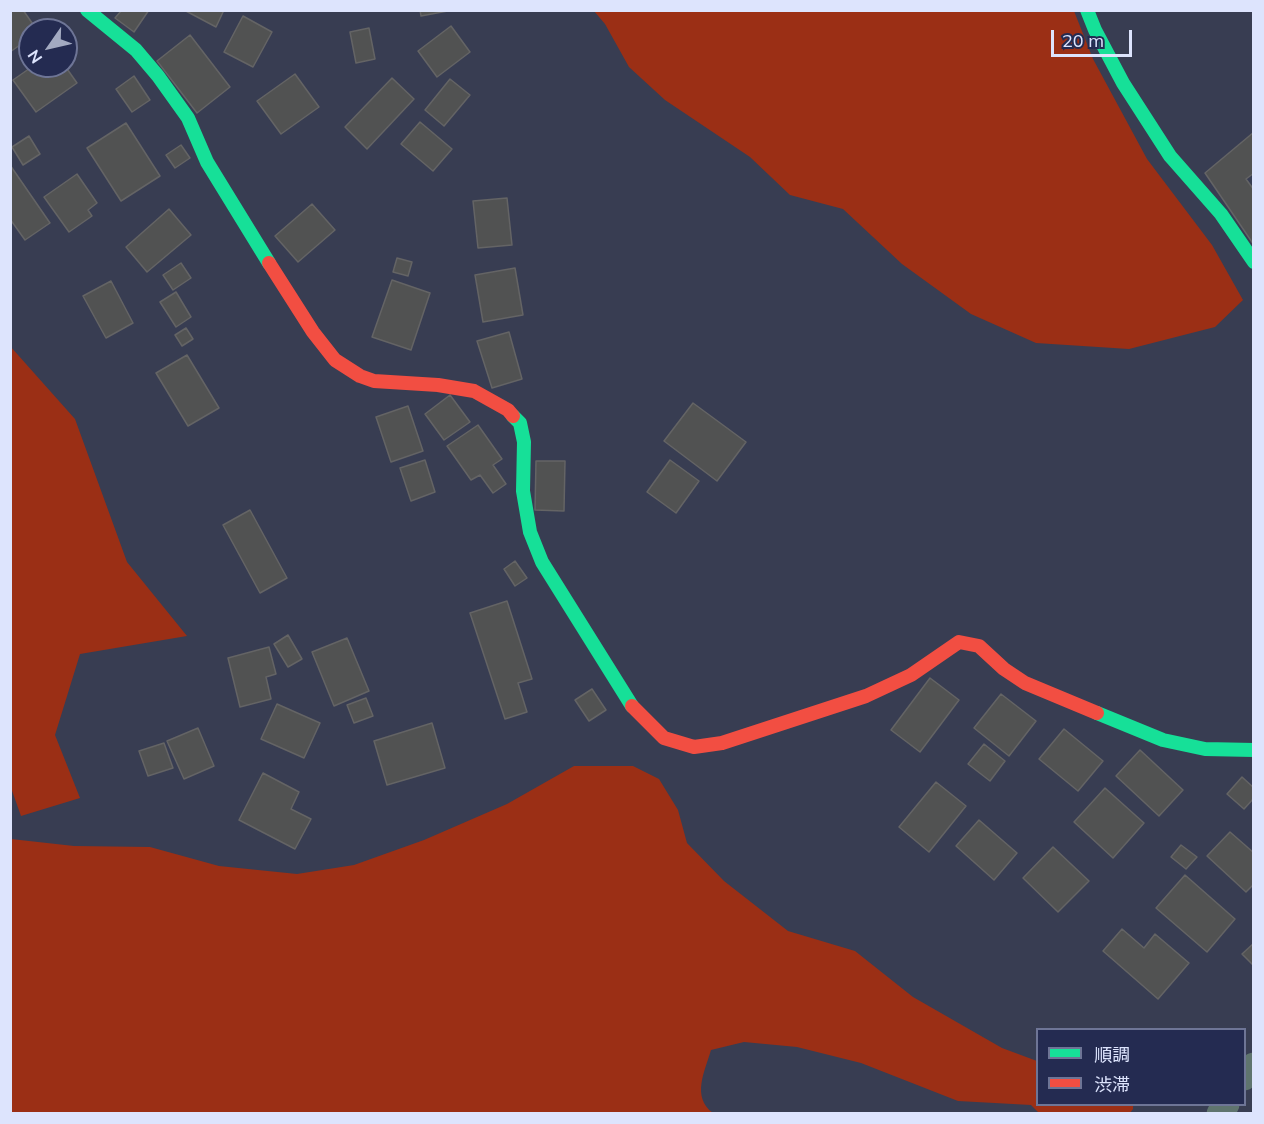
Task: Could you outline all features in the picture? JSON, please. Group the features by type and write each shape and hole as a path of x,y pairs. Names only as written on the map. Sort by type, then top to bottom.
{"street":[{"path":"87,10 136,50 159,76 188,118 207,162 232,204 313,332 335,360 360,376 374,381 438,385 474,391 508,410 520,423 524,442 523,491 530,532 542,562 634,710 664,738 694,747 722,743 866,696 912,675 959,642 979,646 1004,669 1025,683 1162,740 1205,749 1254,750"},
{"path":"1087,10 1123,83 1170,156 1221,213 1254,262"}],"shaded area":[{"path":"594,11 1074,11 1093,59 1147,159 1212,245 1243,300 1215,327 1129,349 1036,343 971,314 902,264 843,209 790,195 750,157 665,100 629,67 605,24"},
{"path":"10,346 75,419 127,562 187,636 80,654 55,735 80,798 21,816 10,785"},
{"path":"574,766 633,766 659,779 678,810 687,843 724,881 788,931 855,951 913,997 1002,1048 1036,1061 1036,1106 1133,1106 1133,1109 1129,1114 1040,1114 1031,1105 958,1101 861,1063 797,1047 744,1042 711,1050 703,1075 701,1092 706,1107 713,1113 11,1113 11,839 74,846 150,847 219,866 297,874 354,865 424,840 507,804"}],"building":[{"path":"10,10 23,10 29,18 18,18 18,46 10,52"},
{"path":"149,10 134,32 115,18 121,11"},
{"path":"184,10 224,10 216,27"},
{"path":"420,10 453,10 421,16"},
{"path":"243,16 272,32 253,67 224,52"},
{"path":"451,26 470,52 437,77 418,51"},
{"path":"369,28 375,59 356,63 350,32"},
{"path":"190,35 230,87 197,113 157,61"},
{"path":"295,74 319,107 281,134 257,101"},
{"path":"18,76 73,78 77,83 36,112 13,80"},
{"path":"134,76 150,100 132,112 116,89"},
{"path":"392,78 414,99 367,149 345,127"},
{"path":"450,79 470,95 444,126 425,110"},
{"path":"420,122 452,149 433,171 401,144"},
{"path":"126,123 160,176 121,201 87,148"},
{"path":"1254,132 1254,173 1246,179 1254,190 1254,245 1205,173"},
{"path":"29,136 40,154 23,165 12,147"},
{"path":"181,145 190,158 175,168 166,155"},
{"path":"10,165 50,223 25,240 10,219"},
{"path":"77,174 97,203 88,210 92,216 69,232 44,197"},
{"path":"507,198 512,245 478,248 473,201"},
{"path":"312,204 335,230 298,262 275,236"},
{"path":"169,209 191,235 147,272 126,247"},
{"path":"397,258 412,262 408,276 393,272"},
{"path":"181,263 191,278 173,290 163,275"},
{"path":"515,268 523,315 483,322 475,275"},
{"path":"392,280 430,293 411,350 372,337"},
{"path":"111,281 133,323 106,338 83,296"},
{"path":"176,292 191,317 176,327 160,302"},
{"path":"186,328 193,339 182,346 175,335"},
{"path":"509,332 522,379 492,388 477,341"},
{"path":"187,355 219,408 188,426 156,373"},
{"path":"450,395 470,422 444,440 425,414"},
{"path":"693,403 746,442 717,481 664,441"},
{"path":"408,406 423,451 391,462 376,417"},
{"path":"478,425 502,459 493,465 506,484 493,493 480,475 471,480 447,446"},
{"path":"425,460 435,492 411,501 400,468"},
{"path":"670,460 699,481 676,513 647,492"},
{"path":"536,461 565,461 564,511 535,510"},
{"path":"250,510 287,578 260,593 223,525"},
{"path":"515,561 527,578 515,586 504,569"},
{"path":"507,601 532,679 518,683 527,712 505,719 470,613"},
{"path":"288,635 302,659 288,667 274,644"},
{"path":"347,638 369,691 334,706 312,652"},
{"path":"269,647 276,674 266,677 271,699 240,707 228,658"},
{"path":"930,678 959,700 920,752 891,730"},
{"path":"592,689 606,710 589,721 575,700"},
{"path":"1001,694 1036,721 1009,756 974,728"},
{"path":"366,698 373,716 354,723 347,705"},
{"path":"277,704 320,723 304,758 261,739"},
{"path":"432,723 445,768 387,785 374,741"},
{"path":"198,728 214,766 184,779 167,741"},
{"path":"1064,729 1103,761 1078,791 1039,759"},
{"path":"164,743 173,768 148,776 139,751"},
{"path":"984,744 1005,761 990,781 968,764"},
{"path":"1140,750 1183,790 1159,816 1116,776"},
{"path":"263,773 299,792 291,809 311,819 295,849 239,820"},
{"path":"1242,777 1254,788 1254,798 1244,809 1227,794"},
{"path":"936,782 966,806 929,852 899,827"},
{"path":"1105,788 1144,823 1113,858 1074,822"},
{"path":"979,820 1017,853 994,880 956,846"},
{"path":"1230,832 1254,853 1254,884 1246,892 1207,856"},
{"path":"1181,845 1197,857 1186,869 1171,857"},
{"path":"1053,847 1089,881 1058,912 1023,878"},
{"path":"1185,875 1235,919 1207,952 1156,908"},
{"path":"1122,929 1144,948 1155,934 1189,963 1158,999 1103,951"},
{"path":"1254,943 1254,966 1242,954"}],"traffic: fast":[{"path":"87,10 136,50 158,76 188,118 207,162 269,263"},
{"path":"1087,10 1123,83 1170,156 1221,214 1254,262"},
{"path":"513,416 520,423 524,442 523,491 530,532 542,562 632,706"},
{"path":"1097,713 1163,740 1205,749 1254,750"}],"traffic: jam":[{"path":"269,263 313,332 335,360 360,376 374,381 438,385 474,391 508,410 513,416"},
{"path":"632,706 664,738 694,747 722,743 866,696 911,675 959,642 979,646 1004,669 1025,683 1097,713"}]}
